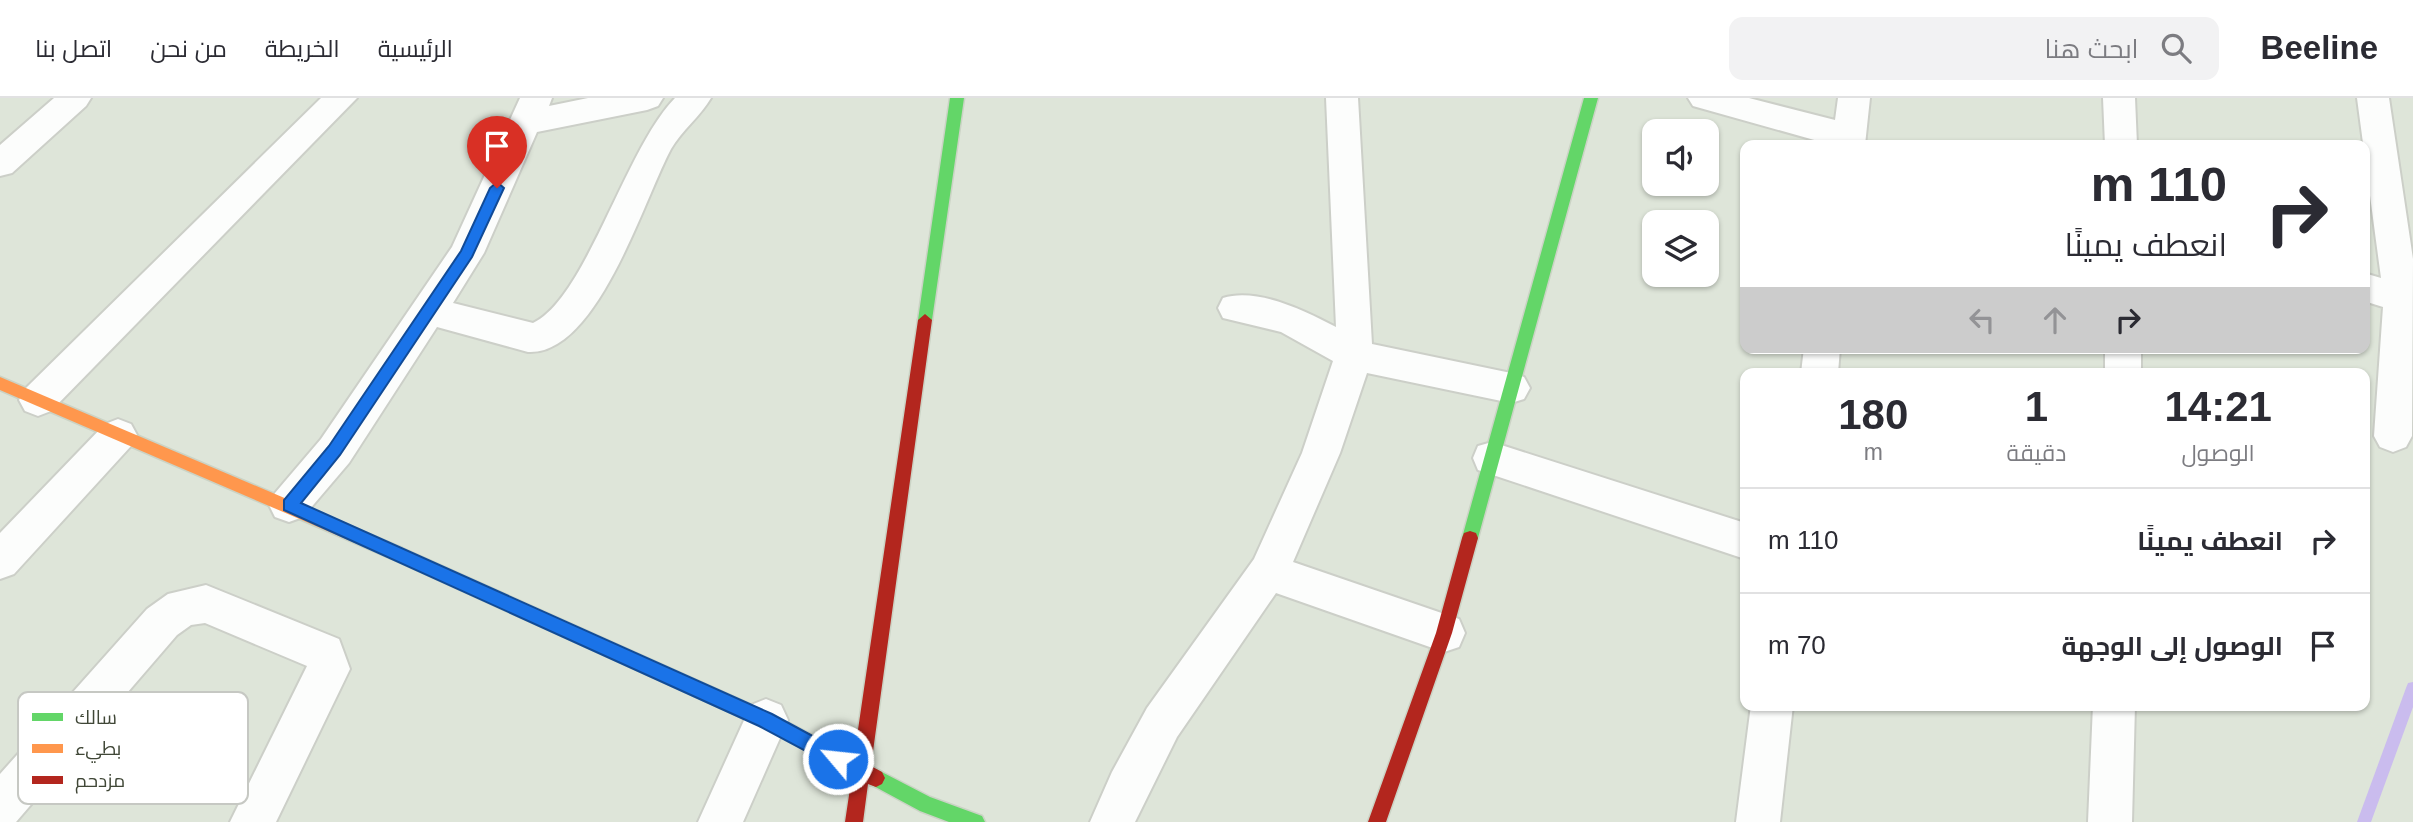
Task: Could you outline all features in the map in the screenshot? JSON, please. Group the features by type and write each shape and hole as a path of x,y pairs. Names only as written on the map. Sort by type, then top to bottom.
{"main road":[{"path":"854,822 957,98"},
{"path":"1377,822 1444,634 1591,98"},
{"path":"0,383 289,505 766,720 926,805 976,822"}],"street":[{"path":"0,164 75,98"},
{"path":"38,400 341,98"},
{"path":"289,505 335,450 467,253 531,110 647,98"},
{"path":"428,310 535,339 553,332 575,304 620,228 657,144 681,111 695,98"},
{"path":"1112,822 1125,787 1166,711 1268,572 1321,453 1354,355 1342,98"},
{"path":"1704,98 1845,140"},
{"path":"1848,140 1854,98"},
{"path":"2119,98 2121,140"},
{"path":"2373,98 2407,300 2393,436"},
{"path":"2370,289 2407,300"},
{"path":"1236,308 1289,319 1354,355 1511,388"},
{"path":"0,561 118,435"},
{"path":"1492,458 1740,539"},
{"path":"1268,572 1444,634"},
{"path":"101,692 162,622 183,607 206,604 324,653 328,669 322,688 253,822"},
{"path":"1758,822 1771,711"},
{"path":"2110,822 2114,711"},
{"path":"720,822 766,720"},
{"path":"0,807 18,786"}],"shaded area":[{"path":"0,98 2413,98 2413,822 0,822"}],"waterway":[{"path":"2364,822 2413,688"}],"traffic: fast":[{"path":"925,320 957,98"},
{"path":"1470,538 1591,98"},
{"path":"876,778 926,805 976,822"}],"traffic: slow":[{"path":"0,383 396,553"}],"traffic: jam":[{"path":"854,822 925,320"},
{"path":"1377,822 1444,633 1470,538"},
{"path":"396,553 766,720 876,778"}],"route":[{"path":"497,188 467,253 335,450 289,505 766,720 838,759"}]}
